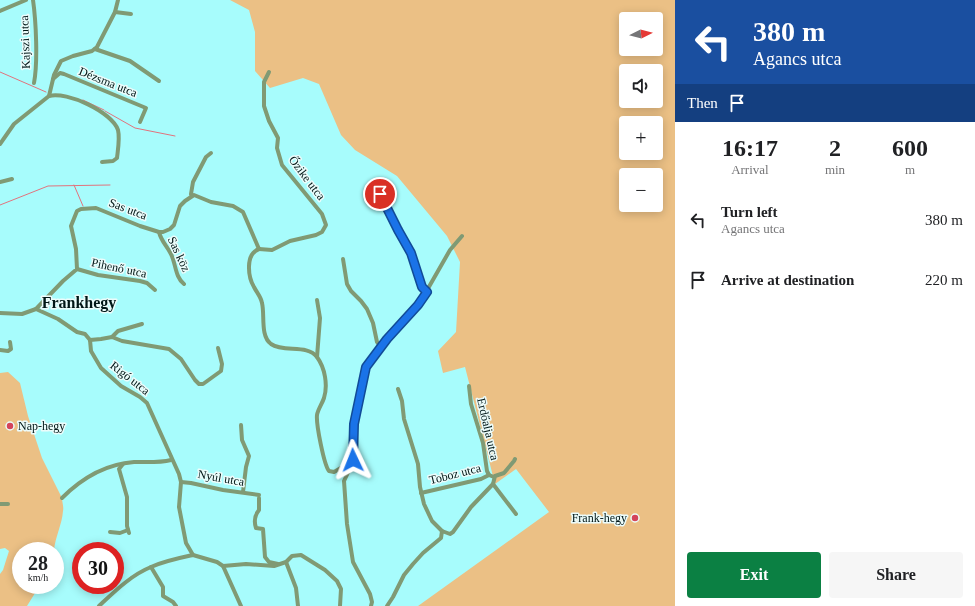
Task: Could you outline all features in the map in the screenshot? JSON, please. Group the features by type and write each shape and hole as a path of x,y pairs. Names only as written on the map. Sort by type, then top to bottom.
{"street":[{"path":"0,11 26,0"},
{"name":"Kajszi utca","path":"33,0 36,75 34,83"},
{"path":"49,96 52,81 61,61 95,49 99,45 115,12 118,0"},
{"path":"115,12 131,14"},
{"path":"95,49 136,64 147,74 159,81"},
{"name":"Őzike utca","path":"258,249 272,250 290,241 316,235 322,232 326,225 322,214 282,165 276,148 278,138 269,121 264,106 264,82 269,72"},
{"name":"Dézsma utca","path":"52,81 60,73 146,108 140,122"},
{"path":"0,144 14,124 49,96 53,95 72,98 89,105 109,118 118,131 116,160 102,162"},
{"path":"211,153 206,157 192,182 192,196 200,197 215,203 233,206 243,212 258,249 252,255 250,267 252,284 260,296 262,304 266,337 271,344 277,347 306,351 317,357"},
{"path":"0,182 12,179"},
{"path":"369,197 379,194 382,196 411,253 422,287 427,292"},
{"name":"Sas utca","path":"77,269 76,249 71,226 77,211 80,209 96,208 159,232 167,231 174,226 180,206 192,196"},
{"name":"Sas köz","path":"159,232 170,253 178,275 184,284"},
{"path":"371,606 372,602 370,594 353,562 347,524 344,481 352,464 354,424 363,375 367,364 418,305 427,292 450,250 462,236"},
{"path":"344,259 347,284 367,310 373,323 377,342 381,347"},
{"path":"0,313 22,314 36,309 62,281 77,269"},
{"name":"Pihenő utca","path":"77,269 98,275 140,281 146,283 155,290"},
{"path":"317,300 320,318 317,357 326,383 325,395 318,410 317,421 326,466 329,471 334,472 346,465 352,464"},
{"path":"36,309 58,319 77,332 85,334 90,340 112,337 122,341 169,349 181,359 199,384 203,384 221,370 222,364 218,348"},
{"path":"112,337 118,331 142,324"},
{"name":"Rigó utca","path":"90,340 91,352 101,368 121,386 144,401 179,474 181,482"},
{"path":"0,350 8,351 10,349 10,342"},
{"name":"Erdőalja utca","path":"469,386 471,404 483,443 487,471 489,475"},
{"path":"398,389 402,401 404,419 418,464 421,493 424,504 432,521 442,532 449,534 452,533 471,507 493,484 494,477 504,472 515,458"},
{"path":"241,425 242,440 249,456 243,492"},
{"path":"62,498 73,487 98,472 110,467 123,464 164,462 171,460"},
{"path":"110,532 128,532 127,497 119,468 123,464"},
{"name":"Toboz utca","path":"421,493 481,479 489,475 494,477"},
{"path":"181,482 179,507 186,543 193,555"},
{"name":"Nyúl utca","path":"181,482 259,496 259,510 254,523 256,528 263,529 265,557 269,562 278,564"},
{"path":"493,484 516,514"},
{"path":"0,504 8,504"},
{"path":"387,606 394,597 404,575 423,553 441,538 442,532"},
{"path":"99,606 116,590 151,567 193,555 217,562 223,566 241,606"},
{"path":"223,566 246,564 267,566 286,562 292,556 301,556 325,570 337,581 341,589 340,606"},
{"path":"286,562 296,588 298,606"},
{"path":"151,567 163,587 163,596 173,602 176,606"}],"shaded area":[{"path":"230,0 675,0 675,606 418,606 549,512 516,469 495,484 465,367 443,373 438,351 456,332 460,262 447,236 397,176 355,150 341,135 319,84 303,78 270,88 255,71 255,32 249,10"},
{"path":"8,372 20,383 28,416 42,458 62,498 62,516 56,542 12,542 12,594 34,594 27,606 0,606 0,574 3,570 9,551 5,548 0,549 0,373"}],"waterway":[{"path":"0,72 46,92"},
{"path":"83,100 104,110"},
{"path":"105,111 135,128 175,136"},
{"path":"74,185 83,206"},
{"path":"0,205 48,186 110,185"}],"place":[{"name":"Nap-hegy","path":"10,426"},
{"name":"Frank-hegy","path":"635,518"}],"district":[{"name":"Frankhegy","path":"79,302"}],"route":[{"path":"353,460 352,440 354,424 363,375 366,367 387,339 418,305 427,292 422,287 411,253 380,194"}]}
